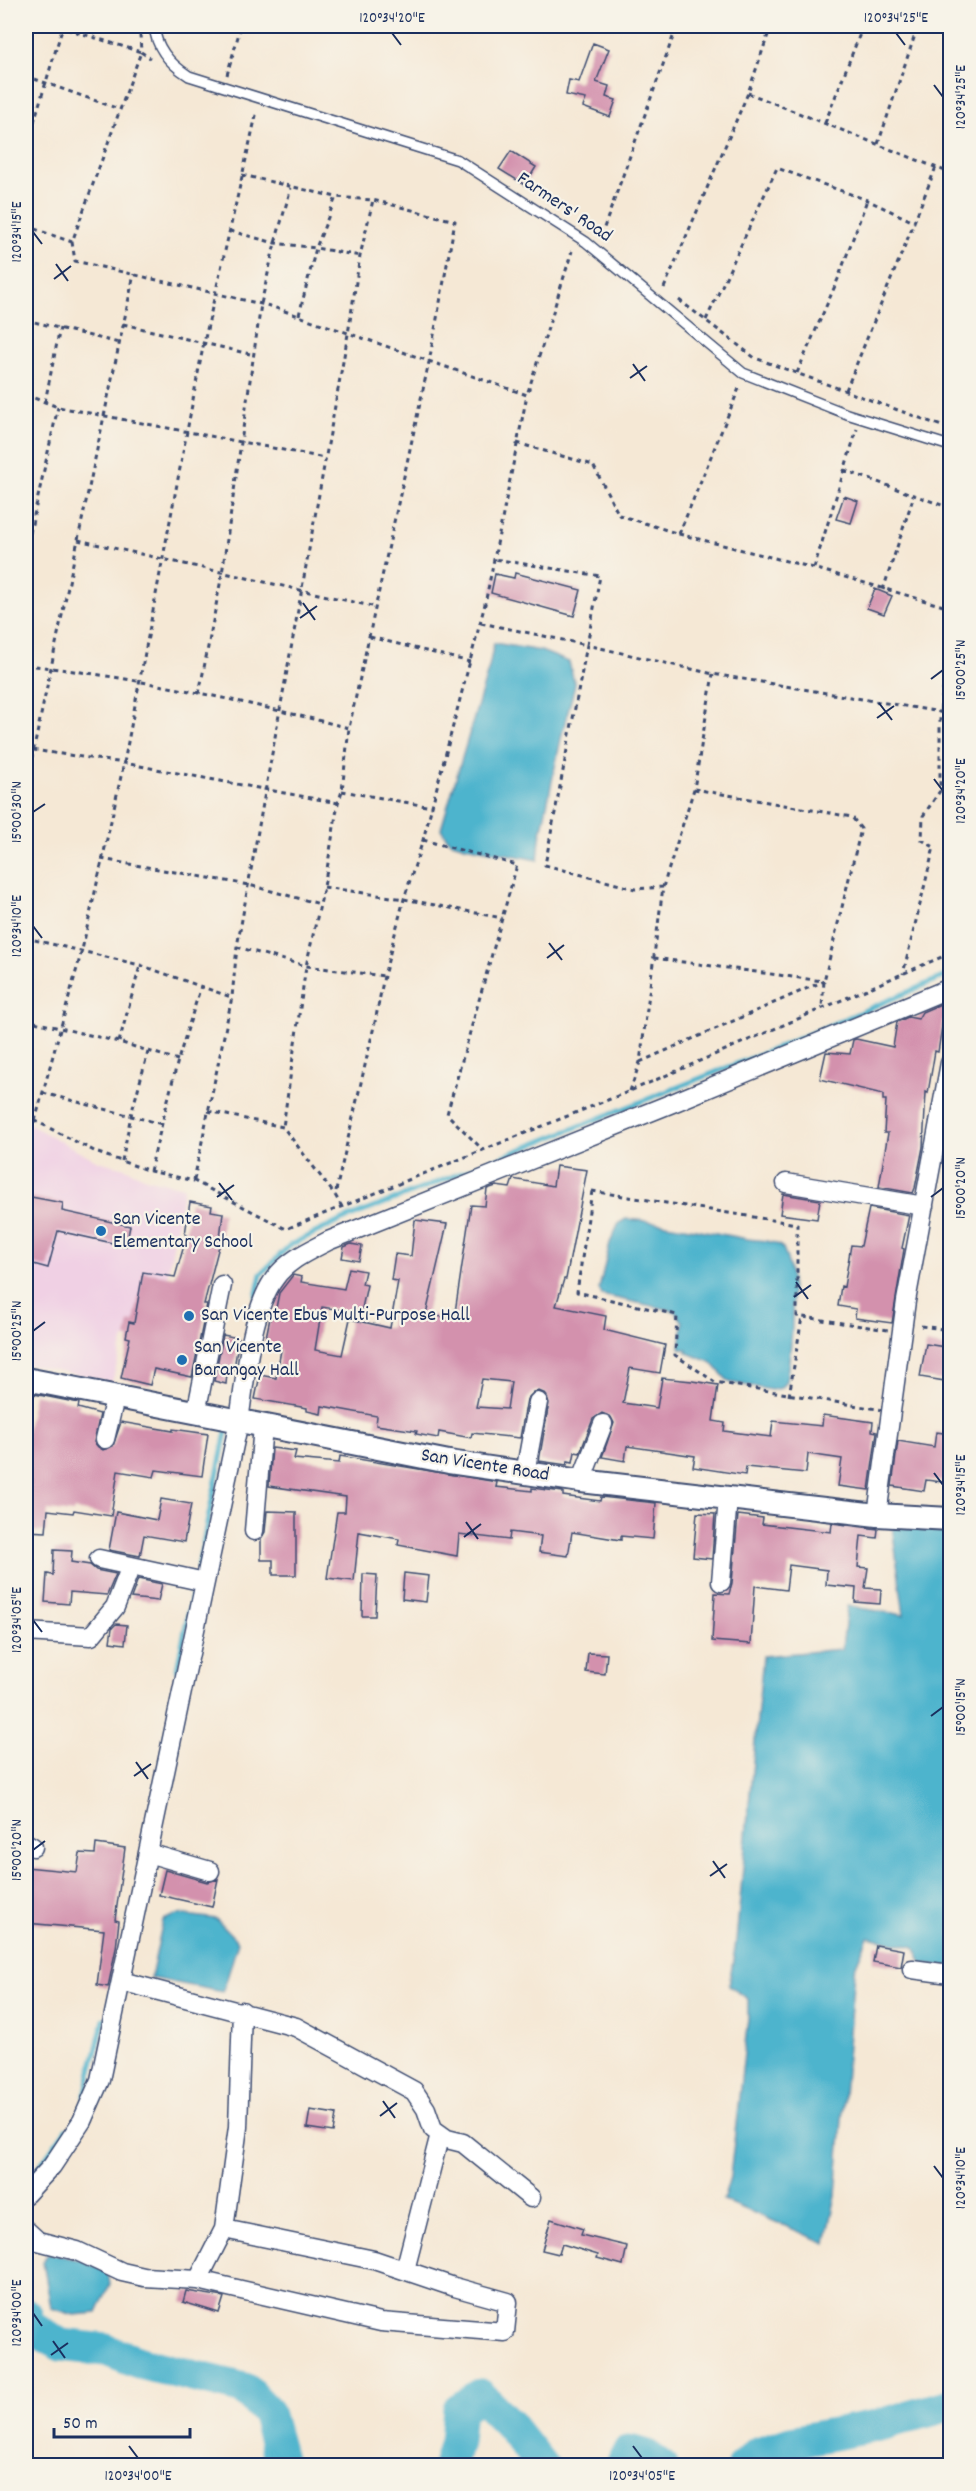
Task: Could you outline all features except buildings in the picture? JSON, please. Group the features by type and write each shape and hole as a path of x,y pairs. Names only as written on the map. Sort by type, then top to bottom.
{"street":[{"path":"26,2194 52,2166 82,2121 100,2080 239,1421 250,1350 262,1299 276,1276 308,1251 328,1241 951,988"},
{"path":"877,1515 906,1301 951,1063"},
{"path":"786,1183 924,1206"},
{"path":"196,1413 222,1286"},
{"name":"San Vicente Road","path":"26,1379 449,1462 581,1481 877,1515 951,1519"},
{"path":"105,1439 115,1398"},
{"path":"525,1473 538,1402"},
{"path":"581,1481 603,1424"},
{"path":"254,1531 263,1426"},
{"path":"722,1581 728,1498"},
{"path":"99,1559 205,1582"},
{"path":"26,1632 91,1635 115,1607 131,1566"},
{"path":"148,1853 210,1871"},
{"path":"912,1969 951,1974"},
{"path":"121,1981 296,2027 414,2091 426,2109 433,2129 447,2139 463,2143 531,2198"},
{"path":"198,2280 224,2229 238,2127 242,2011"},
{"path":"405,2270 440,2134"},
{"path":"26,2230 38,2241 77,2251 122,2272 144,2277 198,2280 381,2322 505,2332 508,2302 374,2260 224,2229"}],"lane":[{"name":"Farmers' Road","path":"154,26 159,46 170,61 189,76 458,160 586,242 743,373 847,414 951,446"}],"path":[{"path":"57,26 141,52 159,64"},
{"path":"26,148 63,26"},
{"path":"139,26 141,52 72,242 75,261 261,304 527,395"},
{"path":"599,244 677,26"},
{"path":"664,288 748,93 771,26"},
{"path":"825,123 863,26"},
{"path":"878,144 918,26"},
{"path":"26,76 120,109"},
{"path":"748,93 951,173"},
{"path":"35,1121 82,950 124,763 203,343 257,109"},
{"path":"706,320 777,168 867,200 914,222"},
{"path":"846,390 936,168"},
{"path":"242,176 336,197 373,200 455,221 429,362 350,728 342,791 306,966 283,1127"},
{"path":"199,693 222,574 243,444 261,304 291,188"},
{"path":"298,315 316,248 336,197"},
{"path":"194,1181 232,997 237,947 281,711 360,256 373,200"},
{"path":"797,373 838,279 867,200"},
{"path":"26,226 72,242"},
{"path":"230,231 275,243 360,256"},
{"path":"335,1195 384,976 432,807 480,623 527,395 572,251"},
{"path":"26,786 134,274"},
{"path":"26,320 119,343"},
{"path":"123,324 254,355"},
{"path":"45,402 60,328"},
{"path":"679,534 742,380"},
{"path":"26,395 58,407 325,458"},
{"path":"26,551 58,407"},
{"path":"814,568 859,424"},
{"path":"517,443 593,465 619,515 679,534 814,568 951,609"},
{"path":"844,470 951,508"},
{"path":"884,590 914,495"},
{"path":"78,540 301,592 376,607"},
{"path":"494,558 600,576 545,865 635,889 663,887"},
{"path":"480,623 713,674 951,714"},
{"path":"370,637 470,662"},
{"path":"903,974 934,847 922,840 923,816 940,791 940,712 951,643"},
{"path":"26,665 141,681 350,728"},
{"path":"630,1090 640,1062 663,887 694,789 713,674"},
{"path":"33,750 124,763 338,803"},
{"path":"694,789 852,817 861,829 824,981 822,1008"},
{"path":"342,791 432,807"},
{"path":"423,840 517,865 447,1114 483,1150"},
{"path":"101,859 249,885 320,904"},
{"path":"324,887 404,899 502,918"},
{"path":"26,1116 98,1153 150,1171 194,1181 286,1229 630,1090 944,956 951,932"},
{"path":"26,938 140,965 232,997"},
{"path":"237,947 306,966 384,976"},
{"path":"654,958 824,981"},
{"path":"119,1042 140,965"},
{"path":"640,1062 824,981"},
{"path":"150,1171 178,1060 201,986"},
{"path":"26,1020 119,1042 178,1060"},
{"path":"122,1161 131,1115 148,1051"},
{"path":"43,1093 162,1124"},
{"path":"208,1110 283,1127 342,1207"},
{"path":"592,1191 797,1224 797,1316 894,1331 883,1410 789,1396 715,1382 675,1355 677,1315 577,1292 592,1191"},
{"path":"789,1396 802,1317"},
{"path":"917,1326 951,1330"}],"shaded area":[{"name":"San Vicente Elementary School","path":"26,1123 98,1161 125,1168 148,1179 184,1187 155,1343 124,1338 112,1382 26,1364"}],"water":[{"path":"494,643 541,651 569,662 575,685 540,838 538,860 449,841 441,829"},
{"path":"626,1219 670,1224 769,1242 783,1248 791,1278 792,1332 786,1381 781,1388 771,1390 729,1382 711,1362 680,1348 683,1322 675,1311 602,1295 599,1289 610,1243 619,1223"},
{"path":"891,1518 950,1524 950,1967 922,1963 915,1947 868,1937 854,1970 836,2195 826,2243 723,2200 730,2177 748,2018 748,1999 729,1986 736,1942 763,1656 842,1649 847,1606 904,1615"},
{"path":"179,1914 216,1919 238,1942 223,1992 151,1978 163,1920"},
{"path":"48,2253 84,2261 108,2273 110,2284 97,2313 74,2315 51,2308 43,2262"}],"waterway":[{"path":"256,1297 261,1274 290,1245 340,1221 774,1049 950,974"},
{"path":"198,1568 227,1427"},
{"path":"177,1670 194,1585"},
{"path":"85,2095 104,2019"},
{"path":"37,2170 66,2129"},
{"path":"26,2314 29,2326 61,2345 106,2350 139,2363 245,2389 267,2412 282,2466"},
{"path":"449,2466 456,2441 459,2409 480,2395 508,2423 542,2466"},
{"path":"743,2466 758,2453 791,2442 876,2426 950,2405"},
{"path":"621,2466 629,2451 647,2456 661,2466"}],"place":[{"name":"San Vicente Elementary School","path":"101,1231"},
{"name":"San Vicente Ebus Multi-Purpose Hall","path":"189,1316"},
{"name":"San Vicente Barangay Hall","path":"182,1360"}]}
